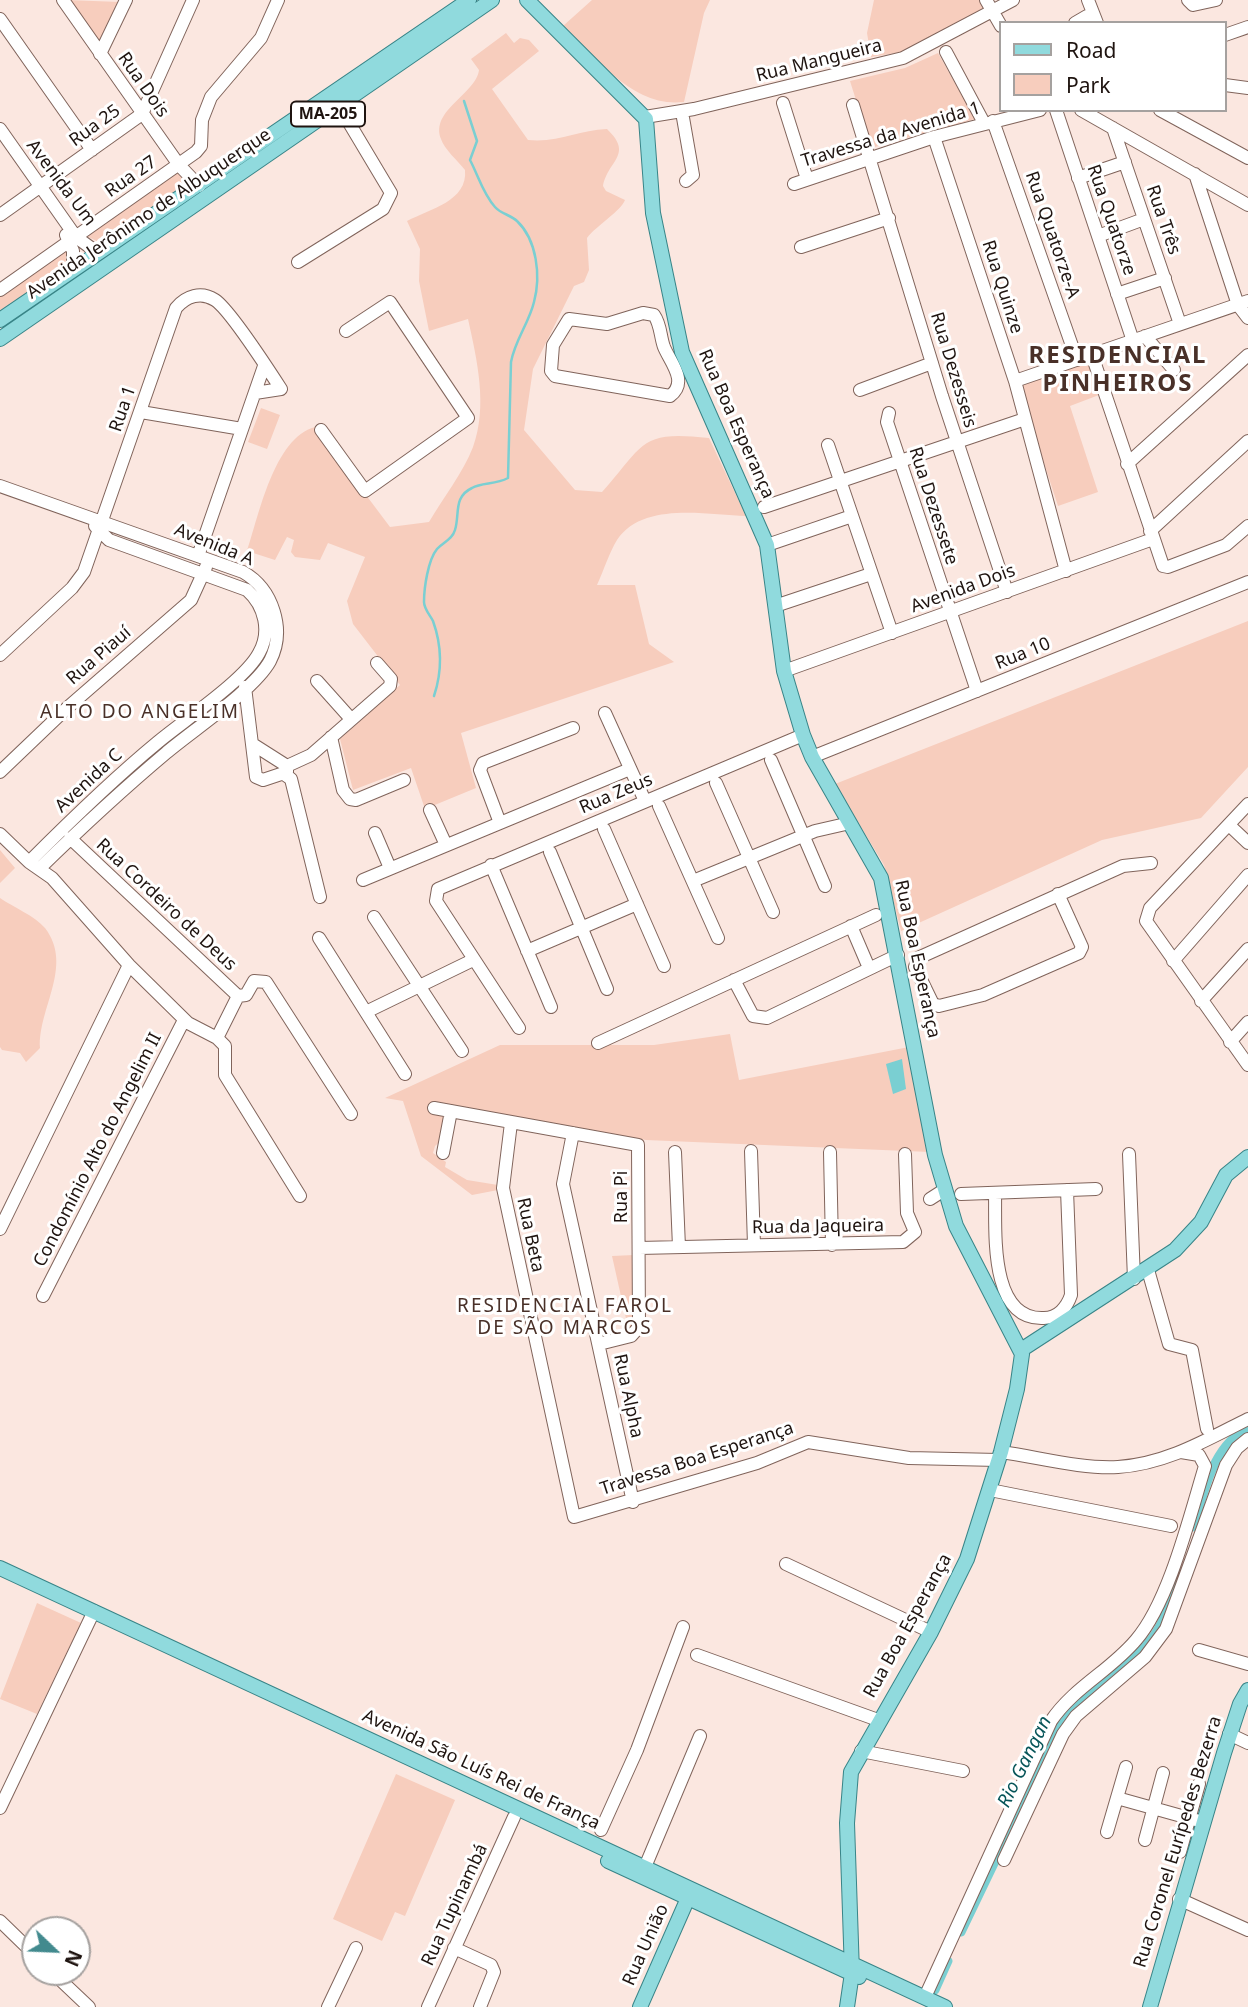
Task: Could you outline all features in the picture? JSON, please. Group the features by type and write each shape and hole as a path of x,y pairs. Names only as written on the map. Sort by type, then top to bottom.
{"main road":[{"name":"Avenida Jerônimo de Albuquerque","path":"0,320 469,0"},
{"name":"Avenida Jerônimo de Albuquerque","path":"2,337 492,0"},
{"path":"527,0 645,117"},
{"name":"Rua Boa Esperança","path":"645,117 659,250 678,352 767,545 778,605 784,671 803,735 812,757 881,878 898,955 908,969 944,1189 968,1252 1028,1341 990,1490 967,1559 931,1632 878,1720 851,1772 848,1795 852,1968 847,2007"},
{"path":"2,337 22,317 94,265 98,253"},
{"path":"1028,1341 1148,1270 1190,1236 1201,1222 1226,1175 1248,1157"},
{"name":"Avenida São Luís Rei de França","path":"0,1568 92,1616 514,1817 688,1898 852,1968"},
{"name":"Avenida São Luís Rei de França","path":"0,1578 92,1616 645,1867 924,2002 945,2007"},
{"name":"Rua Coronel Eurípedes Bezerra","path":"1150,2007 1179,1899 1196,1820 1229,1734 1244,1707 1248,1690"},
{"name":"Rua União","path":"640,2007 688,1898"}],"street":[{"name":"Rua Dois","path":"63,0 179,165 199,186"},
{"path":"100,54 126,0"},
{"name":"Rua 25","path":"0,215 142,114 193,0"},
{"name":"Rua 27","path":"0,290 199,149 202,120 211,97 261,38 278,0"},
{"name":"Rua Mangueira","path":"645,117 682,112 903,58 989,6 1013,0"},
{"path":"1087,21 1088,0"},
{"path":"1188,0 1193,5 1216,0"},
{"path":"989,6 1000,24"},
{"path":"0,19 92,150"},
{"path":"1227,34 1248,27"},
{"path":"946,52 988,122"},
{"path":"1227,85 1248,88"},
{"name":"Travessa da Avenida 1","path":"783,103 800,182 871,156 1031,112"},
{"name":"Rua Dezesseis","path":"853,105 889,218 905,292 916,328 932,363 1007,592"},
{"path":"298,262 383,209 391,198 391,193 340,106"},
{"path":"682,112 693,175 686,181"},
{"name":"Rua Quatorze","path":"1057,112 1117,294 1139,338"},
{"path":"1085,112 1248,205"},
{"path":"1164,112 1248,158"},
{"name":"Rua Quatorze-A","path":"988,122 1077,360"},
{"name":"Rua Três","path":"1113,128 1180,324"},
{"name":"Avenida Um","path":"1,135 73,239 98,253"},
{"name":"Rua Quinze","path":"934,137 1014,381 1066,571"},
{"path":"1078,178 1125,162"},
{"path":"1195,174 1248,318"},
{"path":"801,247 889,218"},
{"path":"1098,236 1144,219"},
{"name":"Avenida Um","path":"73,239 73,270"},
{"path":"1117,294 1165,278"},
{"name":"Rua 1","path":"0,655 76,583 101,527 176,308 185,299 195,296 216,301 264,366"},
{"path":"321,430 365,491 468,418 390,302 346,331"},
{"path":"1014,381 1243,303"},
{"path":"643,313 654,316 658,321 663,345 678,374 675,392 670,396 555,376 549,365 553,345 565,322 573,317 607,324 643,313"},
{"path":"1139,338 1174,370"},
{"path":"1092,355 1161,564 1168,567 1226,545 1248,526"},
{"path":"1127,464 1248,355"},
{"path":"860,390 932,363"},
{"path":"255,393 281,389 264,366"},
{"name":"Rua Piauí","path":"0,772 67,708 191,600 204,573 204,558 242,429 264,366"},
{"path":"141,412 242,429"},
{"name":"Rua Dezessete","path":"889,413 887,422 977,691"},
{"path":"764,507 1025,419"},
{"name":"Avenida Dois","path":"784,671 1066,571 1152,535 1248,441"},
{"path":"828,445 892,633"},
{"name":"Avenida A","path":"0,486 88,517 101,527 110,540 240,586 252,595 261,609 265,628"},
{"path":"767,545 852,516"},
{"name":"Avenida A","path":"101,527 204,558 251,576 266,593 275,617 274,651"},
{"path":"778,605 872,574"},
{"name":"Rua 10","path":"812,757 1248,582"},
{"name":"Avenida C","path":"34,866 248,667 261,650 265,628"},
{"name":"Avenida C","path":"34,866 70,838 160,749 262,672 274,651"},
{"path":"245,687 258,780 286,770 311,755 390,687 391,679 377,663"},
{"path":"317,681 351,719"},
{"path":"605,713 645,801"},
{"path":"500,823 480,770 483,763 573,728"},
{"name":"Rua Zeus","path":"473,960 436,901 435,894 444,885 803,735"},
{"path":"331,737 343,790 349,799 356,800 404,780"},
{"path":"254,745 286,770 291,779 320,897"},
{"path":"771,760 810,833 825,886"},
{"path":"363,880 630,769"},
{"path":"716,783 773,912"},
{"path":"1248,804 1147,912 1146,921 1248,1065"},
{"path":"659,806 718,938"},
{"path":"430,810 446,845"},
{"path":"693,881 847,817"},
{"path":"1229,825 1248,843"},
{"path":"604,829 664,966"},
{"path":"375,833 390,868"},
{"path":"0,834 34,866 52,878 129,965 184,1020 217,1038 225,1046 225,1075 300,1196"},
{"name":"Rua Cordeiro de Deus","path":"70,838 238,996"},
{"path":"550,852 607,989"},
{"name":"Rua Boa Esperança","path":"1058,894 1082,947 1079,953 983,995 939,1006 933,1004 908,969 918,958 1058,894 1123,866 1151,863"},
{"path":"491,865 551,1007"},
{"path":"1173,961 1248,875"},
{"path":"527,951 637,904"},
{"path":"598,1043 876,915"},
{"path":"374,917 462,1051"},
{"path":"850,926 869,968"},
{"path":"319,938 405,1074"},
{"path":"1201,1001 1248,949"},
{"path":"734,980 753,1016 760,1019 776,1014 898,955"},
{"path":"366,1012 473,960 519,1028"},
{"path":"0,1229 129,965"},
{"path":"217,1038 238,996 246,995 254,981 266,982 351,1114"},
{"name":"Condomínio Alto do Angelim II","path":"43,1296 184,1020"},
{"path":"1230,1042 1248,1022"},
{"name":"Rua Pi","path":"434,1108 638,1145 638,1330 631,1336 599,1344"},
{"path":"443,1153 451,1111"},
{"name":"Rua Beta","path":"511,1123 503,1188 575,1517"},
{"name":"Rua Alpha","path":"573,1133 564,1184 633,1502"},
{"path":"751,1151 754,1245"},
{"path":"830,1152 832,1245"},
{"path":"675,1153 679,1247"},
{"name":"Rua da Jaqueira","path":"639,1248 903,1242 915,1232 907,1213 905,1154"},
{"path":"1129,1154 1134,1279"},
{"path":"930,1199 944,1189"},
{"path":"961,1194 1096,1189"},
{"path":"995,1193 998,1277 1016,1306 1035,1318 1047,1318 1064,1308 1071,1295 1067,1190"},
{"path":"1148,1270 1169,1344 1192,1350 1207,1429"},
{"name":"Travessa Boa Esperança","path":"575,1517 633,1502 757,1463 808,1442 909,1458 999,1456 1116,1467 1146,1463 1181,1452 1211,1440 1248,1419"},
{"path":"1004,1860 1063,1734 1076,1716 1124,1677 1166,1629 1226,1465 1237,1448 1248,1440"},
{"path":"924,2002 1051,1721 1067,1699 1136,1641 1155,1612 1205,1466 1199,1455 1181,1452"},
{"path":"990,1490 1171,1526"},
{"path":"786,1564 931,1632"},
{"path":"0,1808 92,1616"},
{"path":"601,1830 647,1725 683,1626"},
{"path":"1199,1650 1248,1664"},
{"path":"697,1655 878,1720"},
{"path":"1229,1734 1248,1744"},
{"path":"645,1867 700,1736"},
{"path":"861,1751 963,1771"},
{"path":"1107,1832 1126,1767"},
{"path":"1144,1840 1163,1773"},
{"path":"1180,1852 1196,1820 1199,1784"},
{"path":"1117,1798 1196,1820"},
{"name":"Rua Tupinambá","path":"428,2007 514,1817"},
{"path":"1179,1899 1248,1930"},
{"path":"0,1922 21,1942"},
{"path":"328,2007 356,1948"},
{"path":"454,1948 491,1965 494,1972 480,2007"},
{"path":"67,1986 89,2007"}],"green space":[{"path":"67,0 120,2 100,46"},
{"path":"592,0 710,0 704,13 684,102 665,102 632,89 603,66 563,26"},
{"path":"874,0 979,0 985,10 908,51 871,57 867,33"},
{"path":"506,33 514,43 520,38 529,40 539,51 492,89 528,140 549,140 607,129 615,138 619,152 603,186 606,191 625,200 619,209 587,238 589,270 584,282 574,286 533,369 524,430 575,490 602,492 645,444 669,436 709,438 746,516 677,513 659,515 628,528 614,545 597,585 635,585 649,644 674,662 461,733 476,788 425,809 411,768 353,790 340,739 400,685 353,624 347,601 365,557 328,543 320,560 295,557 291,552 294,540 287,537 275,560 247,551 263,499 279,462 301,434 315,427 390,527 429,522 469,457 480,415 480,383 468,319 429,331 419,281 420,249 407,221 446,203 460,189 465,170 448,151 439,129 447,111 476,79 479,70 471,59"},
{"path":"938,53 975,119 871,148 850,81 905,68"},
{"path":"178,172 190,183 101,243 84,235"},
{"path":"66,248 67,265 0,313 0,295"},
{"path":"1088,360 1099,395 1070,406 1098,492 1058,506 1018,383"},
{"path":"261,408 280,415 267,449 248,442"},
{"path":"1248,621 1248,767 1201,818 1102,840 901,931 884,865 835,784"},
{"path":"0,850 15,868 0,883"},
{"path":"0,898 45,928 53,942 56,957 56,972 44,1018 40,1048 26,1062 20,1053 2,1050 0,1047"},
{"path":"730,1034 739,1080 909,1047 930,1152 646,1140 447,1108 442,1140 435,1146 433,1153 446,1162 445,1167 467,1180 498,1185 498,1190 472,1195 421,1156 403,1101 385,1098 500,1045 654,1045"},
{"path":"634,1255 636,1328 629,1332 612,1256"},
{"path":"37,1603 81,1623 37,1714 0,1699"},
{"path":"396,1774 455,1800 405,1916 395,1912 382,1941 333,1919"}],"water":[{"path":"902,1059 906,1089 893,1094 886,1064"}],"waterway":[{"path":"434,696 440,659 436,630 424,605 429,567 437,549 454,533 462,496 476,486 508,478 511,362 532,310 537,281 536,259 529,238 517,221 497,209 491,202 470,160 477,141 464,101"},
{"name":"Rio Gangan","path":"1193,1527 1218,1458 1226,1446 1248,1428"},
{"name":"Rio Gangan","path":"961,1932 1059,1728 1080,1702 1132,1659 1155,1634 1166,1613 1177,1573"},
{"name":"Rio Gangan","path":"935,1990 948,1961"}],"district":[{"name":"RESIDENCIAL PINHEIROS","path":"1118,370"},
{"name":"ALTO DO ANGELIM","path":"140,713"},
{"name":"RESIDENCIAL FAROL DE SÃO MARCOS","path":"565,1318"}]}
